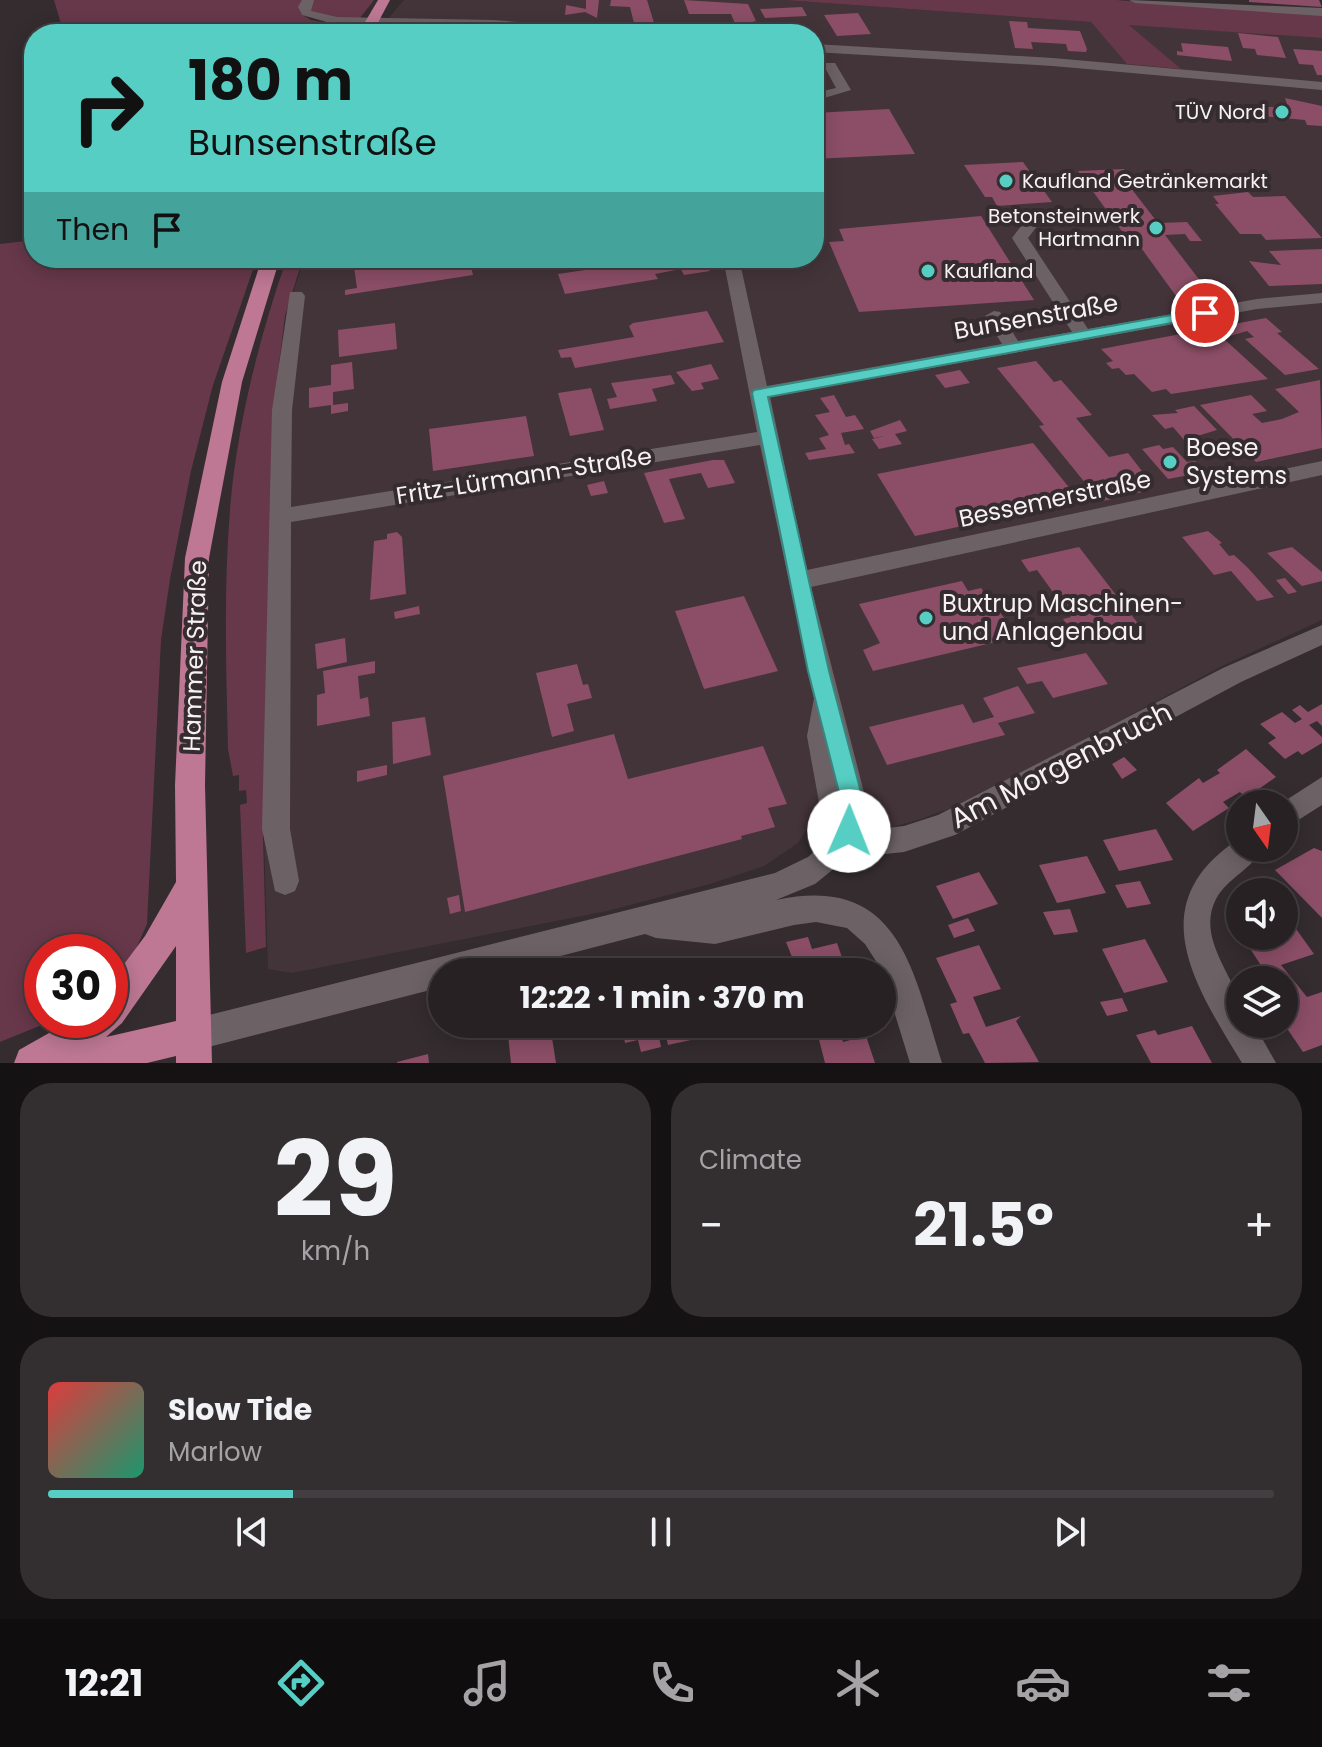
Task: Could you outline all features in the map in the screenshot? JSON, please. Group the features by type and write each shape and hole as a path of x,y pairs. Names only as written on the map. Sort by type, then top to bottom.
{"main road":[{"path":"369,24 384,0"},
{"name":"Hammer Straße","path":"194,1049 190,887 193,620 197,558 232,382 268,268"},
{"path":"128,987 157,948 190,887"},
{"path":"32,1063 77,1038"},
{"path":"70,1063 194,1049"}],"street":[{"path":"308,0 304,7 306,13 314,18 346,24"},
{"path":"1135,0 1322,12"},
{"path":"425,24 450,24"},
{"path":"824,49 1053,62 1322,86"},
{"path":"824,95 844,90 830,66"},
{"path":"1033,221 1020,238 1083,335"},
{"path":"194,1049 800,878 824,863 841,846 849,831 852,800 798,581 733,268"},
{"path":"285,881 276,829 281,516 285,370 296,296"},
{"name":"Bunsenstraße","path":"760,393 1277,301 1322,298"},
{"path":"994,316 1013,348"},
{"name":"Fritz-Lürmann-Straße","path":"281,516 768,437"},
{"name":"Bessemerstraße","path":"798,581 1322,468"},
{"name":"Am Morgenbruch","path":"841,846 904,839 945,826 1232,675 1322,634"},
{"path":"1298,807 1322,789"},
{"path":"1233,862 1207,887 1197,906 1195,923 1198,946 1207,970 1260,1063"},
{"path":"639,923 720,929 811,906 849,915 867,926 892,958 926,1063"}],"shaded area":[{"path":"54,0 303,0 299,6 301,14 311,20 334,24 61,24"},
{"path":"313,0 374,0 360,18 347,20 309,11"},
{"path":"404,0 784,0 1091,22 1128,64 1179,69 1127,24 1322,38 1322,620 1224,665 970,801 918,820 892,827 875,822 865,806 816,815 798,843 764,866 710,884 607,911 292,973 268,969 264,836 279,371 286,316 301,268 824,268 824,24 384,24"},
{"path":"784,0 1116,0 1322,15 1322,38 1129,25 1181,69 1127,64 1091,22"},
{"path":"24,241 24,268 254,268 213,385 191,471 170,579 161,640 147,924 128,967 128,934 24,934 24,1032 0,1042 0,244"},
{"path":"284,268 300,268 285,316 278,371 263,836 266,947 246,953 240,805 247,803 246,790 239,791 239,775 233,776 228,749 227,553 236,459 269,314"}],"building":[{"path":"586,0 599,0 597,18 585,12 565,15 566,5 586,9"},
{"path":"611,0 647,0 654,24 634,24 630,7 610,6"},
{"path":"684,0 748,4 756,21 735,24 731,14 689,14"},
{"path":"1319,0 1322,7 1249,2"},
{"path":"802,7 807,16 765,18 760,9"},
{"path":"858,13 871,34 837,36 824,15"},
{"path":"1009,21 1027,22 1028,28 1080,31 1086,52 1068,51 1066,44 1031,42 1033,49 1015,48"},
{"path":"1238,33 1278,37 1286,58 1257,55 1255,49 1243,48"},
{"path":"1181,43 1228,47 1232,61 1177,55 1177,51 1183,52"},
{"path":"1293,49 1322,51 1322,75 1317,75 1313,65 1299,64"},
{"path":"1285,98 1322,106 1322,126 1307,125 1305,120 1262,116 1259,107 1288,107"},
{"path":"889,109 915,154 824,159 824,112"},
{"name":"Kaufland Getränkemarkt","path":"1023,162 1052,202 997,206 992,197 985,197 964,165"},
{"name":"Betonsteinwerk Hartmann","path":"1124,169 1130,178 1123,178 1158,223 1187,222 1202,241 1190,241 1185,234 1165,235 1211,295 1176,296 1139,245 1132,245 1078,171"},
{"path":"1248,192 1253,197 1285,196 1322,238 1266,240 1261,234 1240,234 1215,204 1219,204 1213,196"},
{"name":"Kaufland","path":"981,216 1034,300 859,312 829,242 844,241 839,229"},
{"path":"1322,249 1322,284 1269,286 1249,261 1281,265 1269,251"},
{"path":"354,268 471,268 473,275 345,295 345,290 357,288"},
{"path":"598,268 676,270 655,274 658,279 565,294 558,274"},
{"path":"680,268 708,268 710,271 684,275"},
{"path":"707,311 724,342 575,368 571,357 561,358 558,350 634,337 629,326 633,323"},
{"path":"1266,318 1282,332 1277,333 1319,369 1285,375 1245,339 1254,337 1247,331 1223,338 1268,379 1171,394 1166,389 1152,392 1134,374 1126,375 1119,368 1112,369 1106,363 1113,361 1101,349"},
{"path":"395,323 397,349 339,357 338,330"},
{"path":"1036,361 1054,382 1061,380 1092,415 1076,418 1109,457 1128,453 1152,484 1151,490 1103,501 1095,495 997,368"},
{"path":"352,362 354,389 333,392 333,405 348,403 348,411 331,414 331,405 309,408 309,388 331,385 331,365"},
{"path":"711,364 719,379 701,383 704,389 692,391 676,372"},
{"path":"960,370 970,383 945,388 935,375"},
{"path":"671,375 675,384 652,389 657,401 610,409 607,399 617,397 611,383"},
{"path":"1320,380 1322,448 1256,462 1200,405 1251,395 1267,411 1252,414 1262,423 1282,419 1299,412 1275,389"},
{"path":"591,388 604,430 570,436 558,393"},
{"path":"834,395 846,417 855,415 864,429 841,433 845,445 849,444 855,453 809,460 805,453 826,449 819,438 829,435 815,415 830,412 820,398"},
{"path":"1194,406 1217,430 1184,440 1173,427 1165,429 1152,415 1178,413 1175,410"},
{"path":"526,416 534,456 433,471 429,429"},
{"path":"900,420 907,431 895,434 902,444 879,449 872,439 884,436 874,438 870,431"},
{"path":"1033,443 1080,501 915,536 877,474"},
{"name":"Boese Systems","path":"1159,445 1163,449 1173,447 1187,462 1195,461 1205,472 1168,479 1142,449"},
{"path":"724,460 735,483 708,488 701,473 669,479 685,519 664,523 644,473"},
{"path":"604,481 608,493 591,496 587,485"},
{"path":"1208,531 1222,543 1219,544 1229,556 1234,555 1274,597 1257,601 1231,571 1214,575 1182,537"},
{"path":"397,532 402,537 406,594 370,600 374,541 387,539 387,534"},
{"path":"1079,547 1143,630 1090,644 1087,639 1078,641 1063,619 1071,617 1037,570 1029,572 1021,560"},
{"path":"1292,547 1322,572 1322,581 1302,586 1267,553"},
{"path":"1285,578 1297,592 1288,594 1276,580"},
{"name":"Buxtrup Maschinen- und Anlagenbau","path":"962,581 968,591 981,588 1012,628 995,632 1000,641 873,671 863,650 880,643 859,604"},
{"path":"744,596 778,671 704,689 675,611"},
{"path":"419,606 420,614 395,619 394,612"},
{"path":"345,638 347,662 317,669 315,644"},
{"path":"1086,653 1108,684 1053,698 1042,681 1027,684 1017,668"},
{"path":"375,661 375,673 358,676 360,699 368,697 370,716 317,726 317,695 325,693 323,671"},
{"path":"577,664 583,685 588,684 592,698 567,704 574,731 552,737 536,673"},
{"path":"1018,686 1035,713 998,723 1005,735 887,765 869,727 963,704 973,723 994,717 983,698"},
{"path":"1322,704 1322,726 1317,721 1309,725 1322,737 1322,743 1302,755 1298,751 1285,759 1268,743 1276,738 1260,724 1282,712 1295,723 1302,719 1292,710 1300,705 1308,712"},
{"path":"425,717 431,755 393,764 392,722"},
{"path":"614,734 628,779 763,746 787,804 768,808 775,827 741,836 742,839 465,912 443,776"},
{"path":"1246,749 1276,777 1257,790 1226,790 1226,800 1223,802 1226,810 1193,831 1166,803 1199,778 1203,783 1220,773 1217,770"},
{"path":"1124,757 1137,770 1122,779 1112,764"},
{"path":"387,765 387,775 357,782 357,771"},
{"path":"1156,829 1173,860 1119,871 1103,840"},
{"path":"1314,848 1322,851 1322,918 1298,893 1298,878 1283,878 1275,870 1289,862 1298,862 1298,857"},
{"path":"1087,856 1106,893 1057,903 1039,865"},
{"path":"979,872 998,904 953,919 936,886"},
{"path":"1140,881 1151,904 1127,908 1115,885"},
{"path":"459,895 461,911 450,914 447,898"},
{"path":"1070,909 1078,932 1054,935 1043,912"},
{"path":"968,918 975,931 954,938 948,925"},
{"path":"1298,932 1314,954 1282,966 1261,966 1251,950 1298,950"},
{"path":"808,937 812,949 837,943 842,958 792,958 786,942"},
{"path":"1145,939 1168,982 1124,993 1102,949"},
{"path":"979,945 1001,989 973,997 986,1027 1021,1016 1016,1021 1039,1062 985,1063 969,1033 963,1034 950,1004 957,1002 936,958"},
{"path":"1298,986 1307,997 1322,992 1322,1045 1303,1052 1294,1038 1298,1038"},
{"path":"1122,998 1128,1011 1107,1016 1100,1002"},
{"path":"1192,1026 1212,1063 1151,1063 1136,1035 1155,1030 1158,1035"},
{"path":"508,1038 552,1038 556,1063 511,1063"},
{"path":"624,1038 659,1038 661,1047 641,1052 638,1040 625,1043"},
{"path":"666,1038 690,1038 691,1040 668,1045"},
{"path":"819,1038 842,1038 843,1042 867,1038 875,1063 825,1063"},
{"path":"428,1054 429,1063 397,1063 397,1062"}],"place":[{"name":"TÜV Nord","path":"1282,112"},
{"name":"Kaufland Getränkemarkt","path":"1006,181"},
{"name":"Betonsteinwerk Hartmann","path":"1156,228"},
{"name":"Kaufland","path":"928,271"},
{"name":"Boese Systems","path":"1170,462"},
{"name":"Buxtrup Maschinen- und Anlagenbau","path":"926,618"}],"route":[{"path":"849,831 852,800 798,581 760,393 1205,313"}]}
